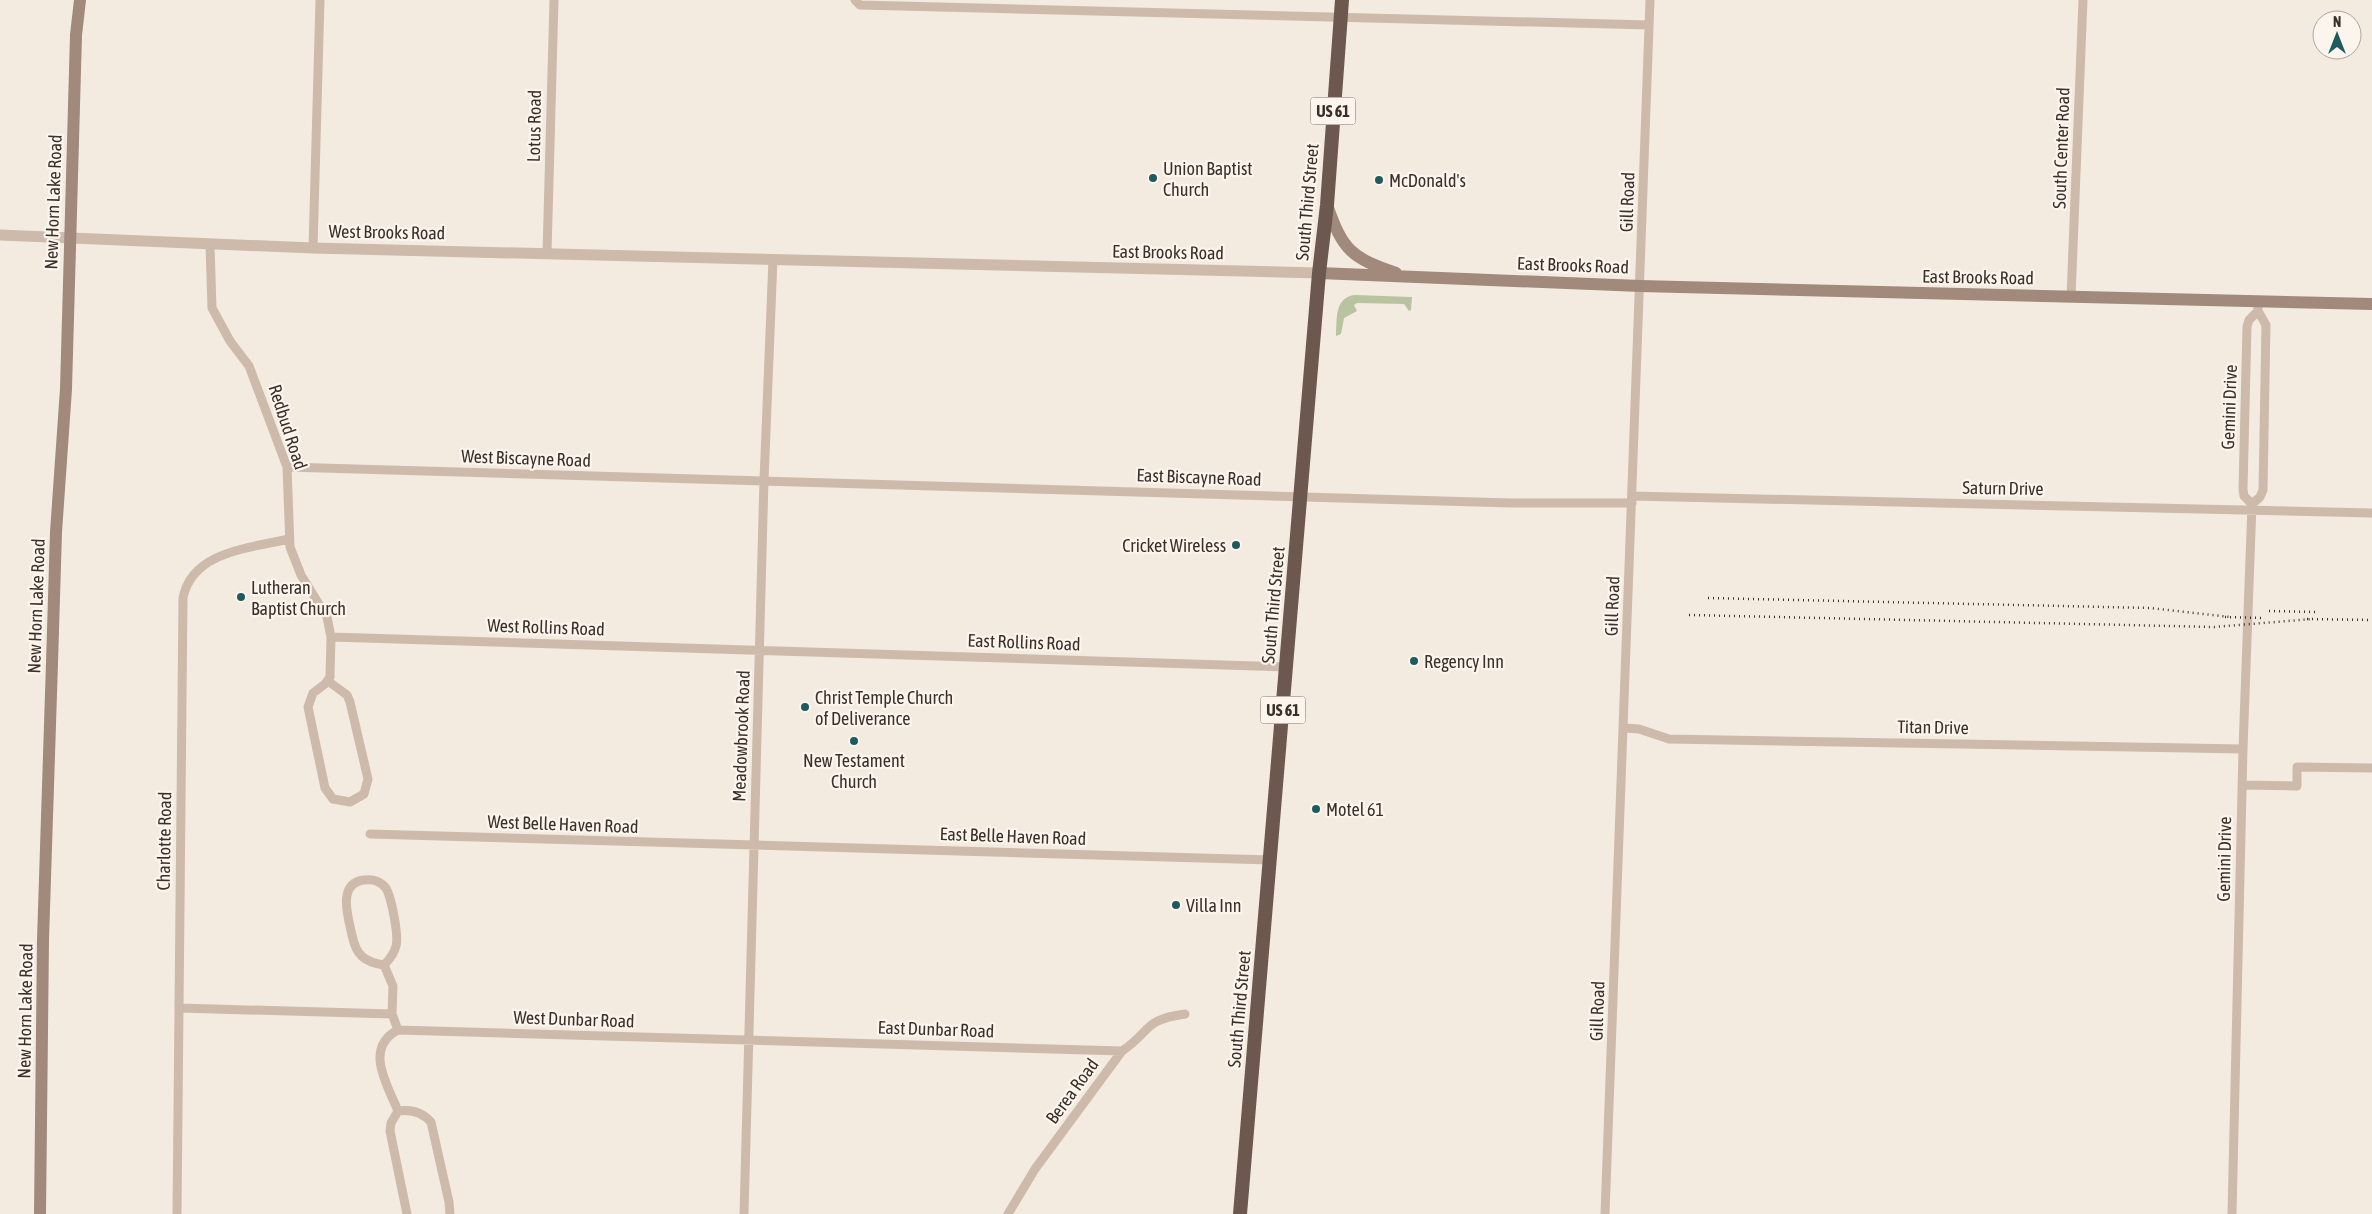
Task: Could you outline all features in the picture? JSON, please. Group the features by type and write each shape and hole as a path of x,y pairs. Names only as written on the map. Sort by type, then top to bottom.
{"highway":[{"name":"South Third Street","path":"1240,1214 1319,273 1327,205 1342,0"}],"main road":[{"name":"New Horn Lake Road","path":"40,1214 47,813 56,532 66,389 76,35 80,0"},
{"path":"1327,205 1336,230 1348,249 1360,259 1411,278"},
{"name":"East Brooks Road","path":"1319,273 1640,286 2071,297 2258,307 2372,304"}],"street":[{"path":"313,248 320,0"},
{"name":"Lotus Road","path":"547,253 554,0"},
{"name":"Gill Road","path":"1605,1214 1650,0"},
{"name":"South Center Road","path":"2071,297 2083,0"},
{"path":"858,2 1340,18 1649,25"},
{"name":"West Brooks Road","path":"0,235 210,245 773,259"},
{"name":"Redbud Road","path":"210,245 212,308 230,341 249,366 287,467 289,539 299,572 323,610 331,637 328,681"},
{"name":"East Brooks Road","path":"773,259 862,263 1319,273"},
{"name":"Meadowbrook Road","path":"744,1214 764,480 773,259"},
{"name":"Gemini Drive","path":"2252,507 2242,489 2247,327 2249,320 2258,307"},
{"name":"Gemini Drive","path":"2232,1214 2243,749 2252,507 2263,490 2266,325 2258,307"},
{"name":"West Biscayne Road","path":"287,467 764,480"},
{"name":"East Biscayne Road","path":"764,480 1511,503 1632,500"},
{"name":"Saturn Drive","path":"1632,500 2252,507 2372,513"},
{"name":"Charlotte Road","path":"177,1214 184,590 194,574 214,559 289,539"},
{"name":"West Rollins Road","path":"331,637 760,650"},
{"name":"East Rollins Road","path":"760,650 1287,667"},
{"path":"328,681 349,698 368,779 364,794 350,802 333,799 325,788 308,711 311,696 328,681"},
{"name":"Titan Drive","path":"1624,728 1639,729 1669,739 2243,749"},
{"path":"2242,785 2297,786 2298,767 2372,768"},
{"name":"West Belle Haven Road","path":"370,834 754,846"},
{"name":"East Belle Haven Road","path":"754,846 1271,860"},
{"path":"384,966 392,956 397,943 389,893 383,884 376,880 362,880 350,887 347,894 354,943 363,959 384,966 393,986 392,1014 398,1030 384,1041 380,1060 382,1076 398,1111"},
{"path":"179,1008 392,1014"},
{"name":"Berea Road","path":"1008,1214 1035,1169 1122,1051 1154,1022 1168,1016 1186,1014"},
{"name":"West Dunbar Road","path":"398,1030 750,1040"},
{"name":"East Dunbar Road","path":"750,1040 1122,1051"},
{"path":"398,1111 391,1123 390,1132 407,1214"},
{"path":"398,1111 417,1112 431,1122 450,1214"}],"green space":[{"path":"1355,295 1412,297 1411,310 1409,311 1404,304 1357,303 1354,305 1357,311 1344,318 1341,334 1336,336 1340,305 1343,300"}],"railway":[{"path":"1708,598 2150,608 2230,617"},
{"path":"2269,611 2315,612"},
{"path":"1689,615 2214,627 2312,619"},
{"path":"2225,617 2262,618"},
{"path":"2307,619 2372,620"}],"place":[{"name":"Union Baptist Church","path":"1153,178"},
{"name":"McDonald's","path":"1379,180"},
{"name":"Cricket Wireless","path":"1236,545"},
{"name":"Lutheran Baptist Church","path":"241,597"},
{"name":"Regency Inn","path":"1414,661"},
{"name":"Christ Temple Church of Deliverance","path":"805,707"},
{"name":"New Testament Church","path":"854,741"},
{"name":"Motel 61","path":"1316,809"},
{"name":"Villa Inn","path":"1176,905"}]}
